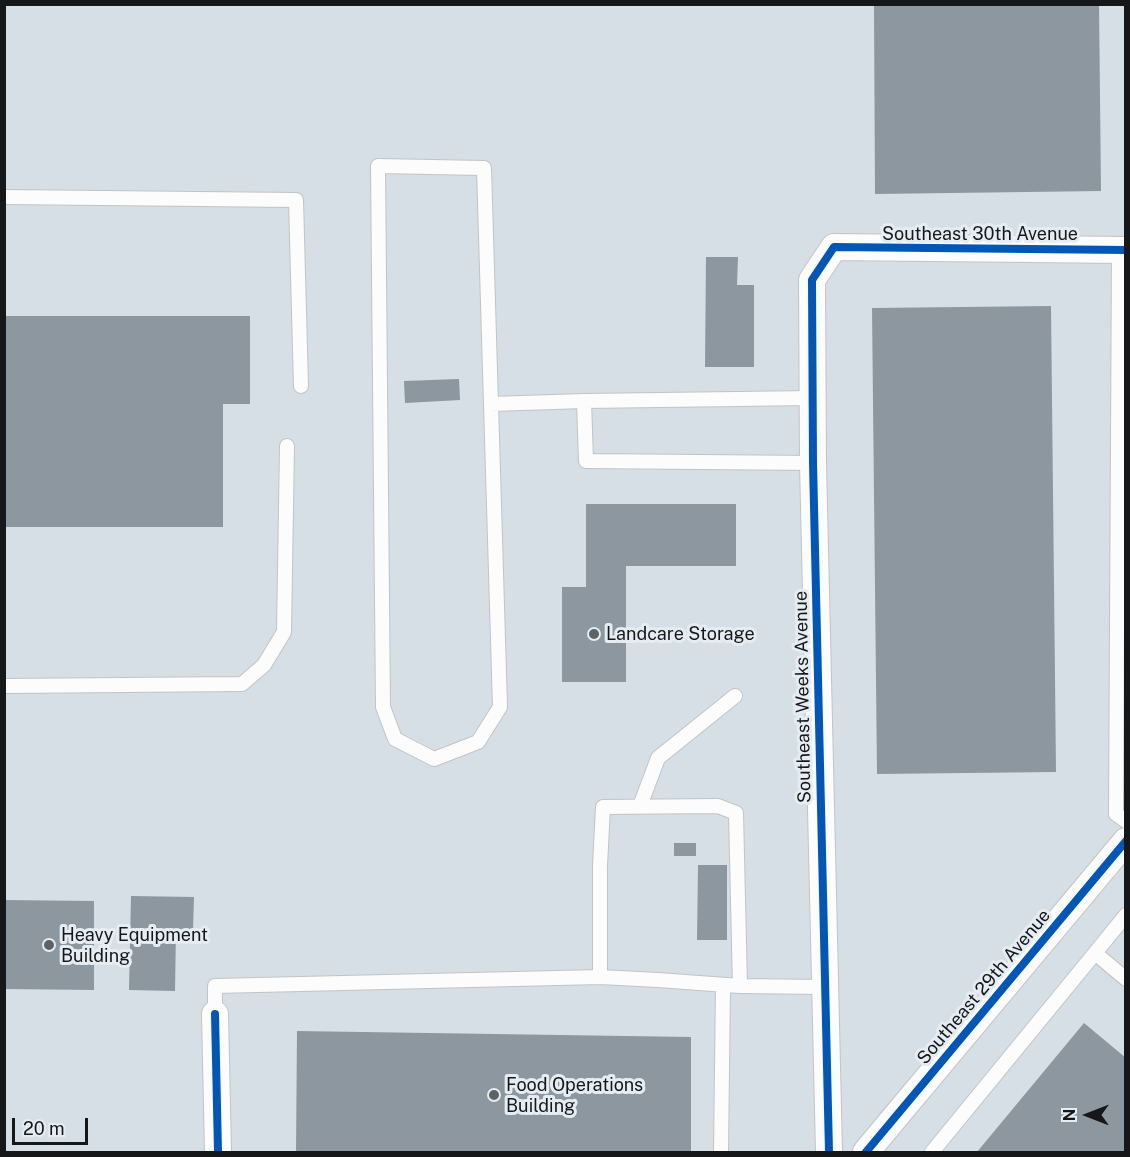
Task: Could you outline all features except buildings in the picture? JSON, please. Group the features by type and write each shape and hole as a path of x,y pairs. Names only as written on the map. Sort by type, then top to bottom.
{"street":[{"name":"Southeast 30th Avenue","path":"834,248 1122,250"},
{"name":"Southeast Weeks Avenue","path":"829,1152 813,463 812,280 834,248"},
{"name":"Southeast 29th Avenue","path":"866,1152 1125,841"},
{"path":"215,1014 218,1152"}],"lane":[{"path":"378,166 484,168 491,404 500,707 478,742 434,759 395,739 383,707 378,166"},
{"path":"4,197 296,200 301,386"},
{"path":"1122,250 1116,814 1125,821"},
{"path":"491,404 813,398"},
{"path":"584,401 586,461 813,463"},
{"path":"4,686 242,684 264,665 284,632 287,446"},
{"path":"640,806 658,758 735,696"},
{"path":"600,977 600,866 603,807 718,806 736,813 740,986"},
{"path":"932,1152 1125,915"},
{"path":"1095,953 1125,979"},
{"path":"215,1014 215,986 600,977 740,986 825,987"},
{"path":"721,1152 723,985"}],"shaded area":[{"path":"5,5 1125,5 1125,1152 5,1152"}],"cycle path":[{"path":"829,1152 813,463 812,280 834,247 1126,250"},
{"path":"866,1152 1126,841"},
{"path":"215,1014 218,1152"}],"place":[{"name":"Landcare Storage","path":"594,634"},
{"name":"Heavy Equipment Building","path":"49,945"},
{"name":"Food Operations Building","path":"494,1095"}]}
